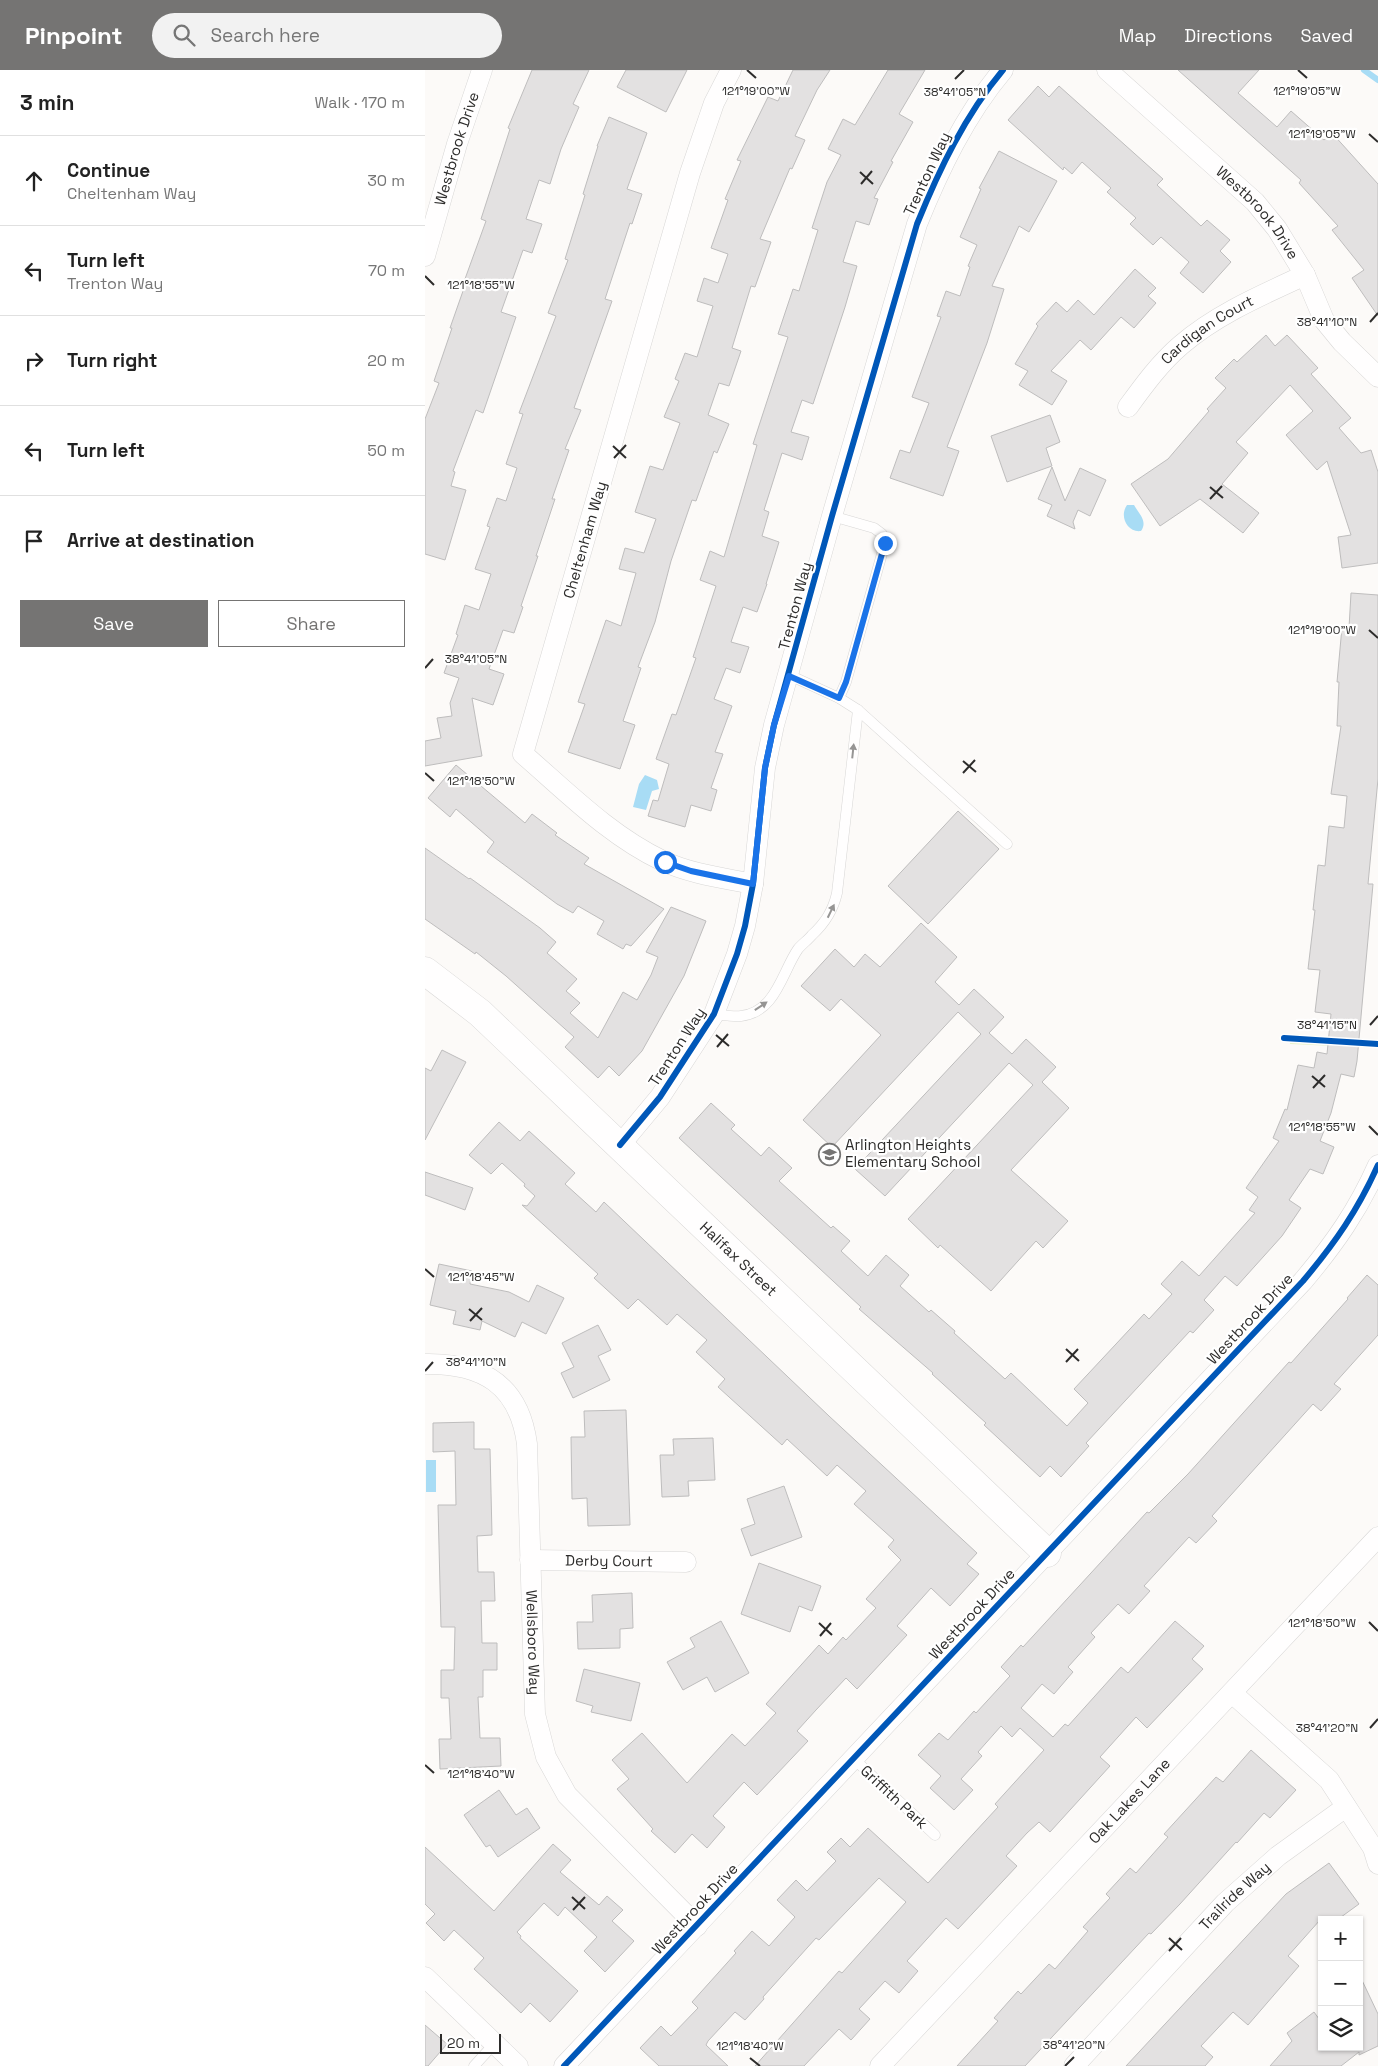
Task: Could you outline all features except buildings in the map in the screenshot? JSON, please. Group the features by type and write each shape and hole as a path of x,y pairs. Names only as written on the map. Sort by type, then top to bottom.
{"street":[{"name":"Westbrook Drive","path":"425,256 457,144 482,70"},
{"name":"Cheltenham Way","path":"731,70 714,103 690,173 523,754 606,825 635,846 665,862 691,871 753,884"},
{"name":"Trenton Way","path":"620,1144 660,1097 714,1014 737,954 745,926 753,884 765,768 774,725 832,516 917,224 935,179 964,126 1003,70"},
{"name":"Westbrook Drive","path":"1107,70 1255,202 1277,229 1305,274 1324,320 1342,342 1378,377"},
{"name":"Cardigan Court","path":"1128,407 1157,368 1201,329 1232,310 1305,274"},
{"name":"Halifax Street","path":"425,971 480,1013 620,1144 1047,1552"},
{"name":"Westbrook Drive","path":"564,2066 1303,1281 1349,1223 1378,1164"},
{"name":"Wellsboro Way","path":"425,1364 456,1365 483,1374 495,1382 514,1404 521,1416 527,1444 535,1714 545,1756 559,1783 574,1802 697,1926"},
{"name":"Oak Lakes Lane","path":"880,2066 1378,1536"},
{"name":"Derby Court","path":"530,1560 686,1562"},
{"path":"1232,1693 1329,1780 1373,1848 1378,1864"},
{"name":"Trailride Way","path":"1074,2066 1225,1903 1278,1856 1346,1807"},
{"path":"425,1977 518,2066"}],"lane":[{"path":"832,516 874,528 882,534 885,543 846,682 839,698"},
{"path":"789,676 839,698 858,710 1007,844"},
{"path":"714,1014 742,1016 760,1008 767,1002 775,994 799,948 826,920 833,908 837,893 858,710"},
{"name":"Griffith Park","path":"853,1758 935,1835"},
{"path":"474,2066 494,2044"}],"green space":[{"path":"1290,1034 1378,1040 1378,1048 1290,1044"}],"water":[{"path":"1127,505 1134,505 1142,518 1144,524 1141,531 1128,527 1124,519"},
{"path":"645,775 657,780 659,789 652,791 646,810 633,807 639,784"},
{"path":"426,1460 436,1460 436,1492 426,1492"}],"waterway":[{"path":"1364,70 1378,80"}],"cycle path":[{"path":"620,1145 660,1097 714,1014 737,954 745,926 753,884 765,768 774,725 832,516 917,224 934,183 965,124 989,87 1003,70"},
{"path":"1284,1038 1378,1044"},
{"path":"564,2066 1303,1281 1345,1226 1378,1165"}],"place":[{"name":"Arlington Heights Elementary School","path":"829,1154"}],"route":[{"path":"665,862 691,871 753,884 765,768 774,725 789,676 839,698 846,682 885,543"}]}
